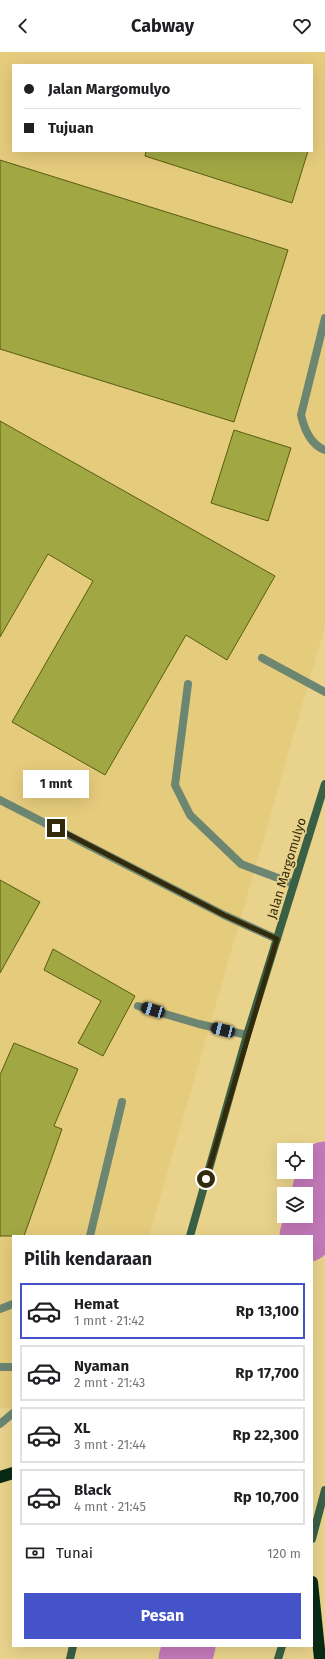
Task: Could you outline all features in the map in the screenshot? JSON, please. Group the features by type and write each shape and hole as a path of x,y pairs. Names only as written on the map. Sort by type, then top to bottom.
{"highway":[{"path":"0,1477 12,1473"},
{"path":"313,1592 320,1659"}],"main road":[{"name":"Jalan Margomulyo","path":"190,1235 247,1035 325,784"},
{"path":"313,1535 325,1490"},
{"path":"70,1659 74,1647"},
{"path":"278,1659 282,1647"}],"lane":[{"path":"325,318 301,415 304,429 320,449 325,450"},
{"path":"262,658 325,692"},
{"path":"188,684 175,785 190,815 241,864 294,884"},
{"path":"0,800 224,915 277,939"},
{"path":"138,1006 199,1024 247,1035"},
{"path":"90,1235 122,1102"},
{"path":"0,1309 12,1304"},
{"path":"0,1367 12,1367"},
{"path":"0,1424 12,1414"}],"shaded area":[{"path":"0,52 325,52 325,626 149,1235 12,1235 12,1409 0,1407"}],"building":[{"path":"146,152 308,152 292,203 145,156"},
{"path":"0,160 288,250 234,422 0,349"},
{"path":"0,421 275,576 227,660 186,635 105,775 12,722 93,581 48,554 0,637"},
{"path":"234,430 291,448 268,521 211,503"},
{"path":"0,880 40,902 0,973"},
{"path":"53,949 135,996 103,1056 78,1043 101,1001 44,970"},
{"path":"14,1043 78,1069 54,1126 62,1129 24,1235 0,1236 0,1075"}],"waterway":[{"path":"306,1235 325,1168"},
{"path":"185,1659 189,1647"}],"route":[{"path":"56,828 224,915 277,939 247,1035 206,1179"}]}
